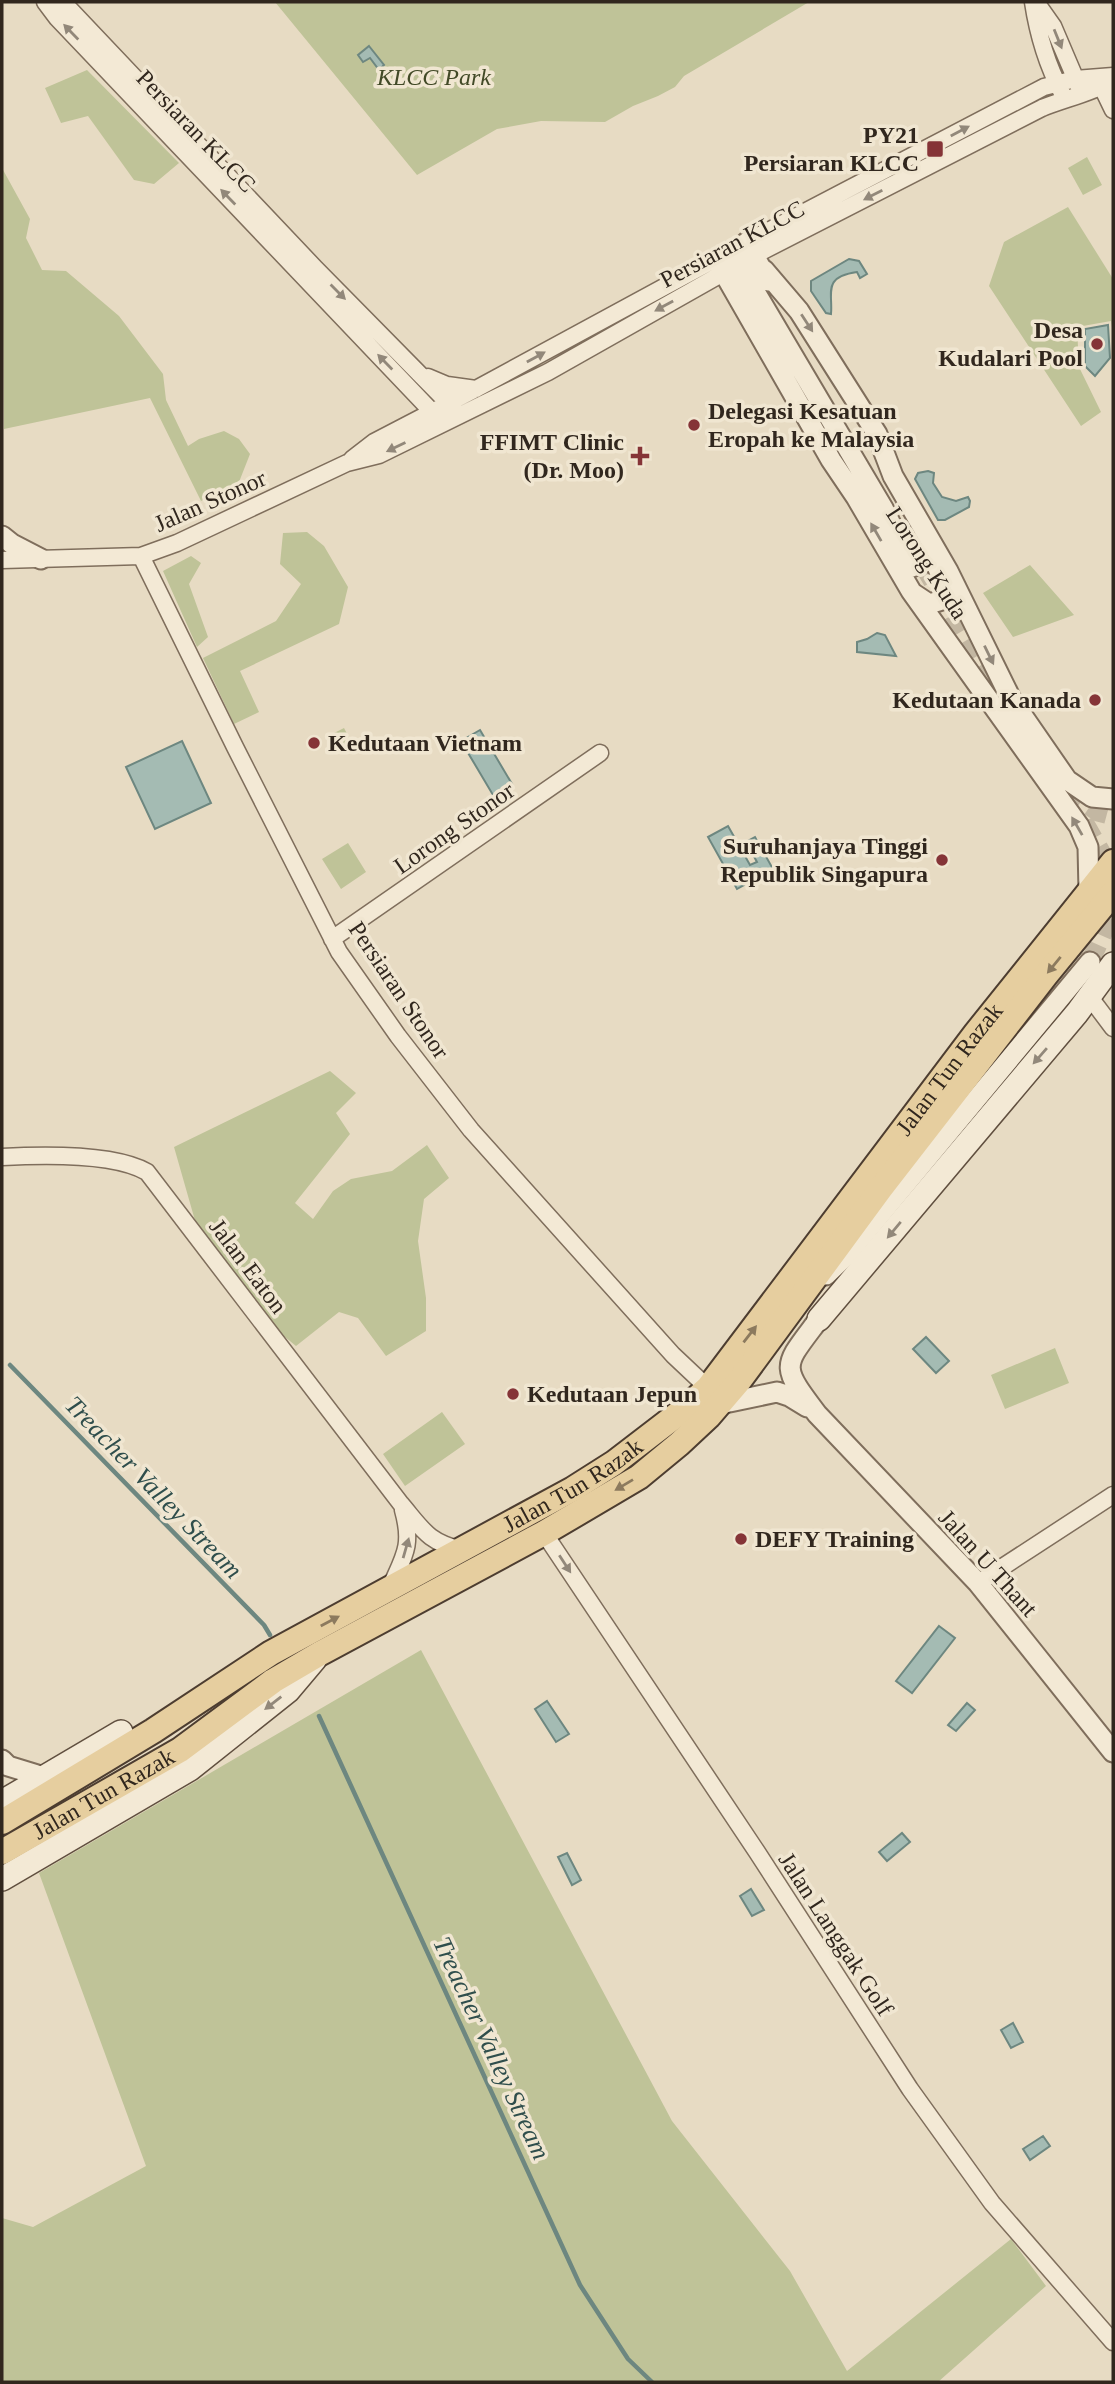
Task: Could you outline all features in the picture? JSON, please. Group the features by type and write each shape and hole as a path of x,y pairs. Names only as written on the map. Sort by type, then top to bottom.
{"main road":[{"name":"Jalan Tun Razak","path":"2,1822 153,1731 247,1667 573,1489 614,1463 687,1407 714,1396 793,1307 881,1188 1084,929 1113,862"},
{"name":"Jalan Tun Razak","path":"2,1852 185,1760 273,1681 544,1533 639,1477 679,1444 976,1033 1101,892"},
{"path":"1084,929 1113,903"},
{"path":"819,1320 1113,964"},
{"path":"2,1802 121,1732 247,1667"},
{"path":"2,1865 147,1785 165,1769 185,1760"},
{"path":"2,1879 185,1760"}],"street":[{"name":"Persiaran KLCC","path":"45,2 57,18 201,159 309,271 437,418 548,372 739,259"},
{"name":"Persiaran KLCC","path":"63,2 201,159"},
{"path":"1034,2 1052,26 1078,86"},
{"path":"1034,2 1038,35 1061,91"},
{"name":"Persiaran KLCC","path":"454,409 476,389 1029,114 1061,91 1106,80"},
{"path":"1106,80 1113,110"},
{"path":"739,259 883,508 912,567"},
{"name":"Lorong Kuda","path":"739,259 783,314 843,418 858,456 887,503"},
{"name":"Lorong Kuda","path":"739,259 799,311 858,400 877,434 892,476 934,548 1011,699 1056,767 1067,780 1092,797 1113,799"},
{"name":"Lorong Kuda","path":"739,259 831,460 911,591 1079,826 1101,892"},
{"name":"Persiaran KLCC","path":"309,271 414,368 454,409"},
{"name":"Persiaran KLCC","path":"414,368 447,385 476,389"},
{"name":"Jalan Stonor","path":"2,560 141,556 177,544 347,463 374,442 437,418"},
{"path":"2,536 41,559"},
{"path":"911,591 929,604 939,601 944,594 944,579 936,564 934,548"},
{"name":"Persiaran Stonor","path":"141,556 332,939 398,1036 471,1130 673,1355 714,1396"},
{"name":"Lorong Stonor","path":"332,939 600,753"},
{"path":"793,1307 846,1256 1090,962"},
{"path":"1089,996 1113,1028"},
{"name":"Jalan Eaton","path":"2,1157 57,1156 102,1160 147,1172 401,1504 433,1541 463,1550"},
{"name":"Jalan U Thant","path":"819,1320 793,1354 789,1368 796,1387 817,1414 978,1583 1113,1752"},
{"name":"Jalan U Thant","path":"714,1396 778,1392 817,1414"},
{"path":"978,1583 1113,1495"},
{"name":"Jalan Eaton","path":"389,1589 405,1554 409,1536 401,1504"},
{"name":"Jalan Langgak Golf","path":"544,1533 757,1852 910,2090 992,2203 1113,2342"},
{"path":"2,1760 8,1766 44,1777"}],"green space":[{"name":"KLCC Park","path":"275,2 809,2 684,76 675,87 605,122 541,121 497,129 417,175"},
{"path":"87,70 179,163 154,184 134,180 88,116 61,123 45,88"},
{"path":"1087,157 1102,185 1083,195 1068,168"},
{"path":"2,168 30,219 26,238 42,270 66,271 119,316 163,374 166,400 188,446 199,439 224,431 239,439 250,454 239,482 201,501 150,398 4,429"},
{"path":"1068,207 1113,279 1113,334 1111,321 1077,327 1079,367 1101,412 1081,426 989,286 1004,242"},
{"path":"307,532 324,546 348,587 339,624 240,671 259,712 234,724 203,658 276,621 301,584 280,564 283,533"},
{"path":"191,556 201,563 189,584 208,637 197,647 163,571"},
{"path":"1030,565 1074,615 1013,637 983,593"},
{"path":"344,728 354,747 342,753 332,734"},
{"path":"348,843 366,872 341,889 322,859"},
{"path":"330,1071 356,1093 336,1113 350,1134 295,1203 313,1219 333,1191 351,1179 392,1171 427,1145 449,1178 424,1199 418,1241 426,1298 426,1331 386,1356 358,1318 339,1312 296,1346 274,1328 196,1224 174,1147"},
{"path":"1055,1348 1069,1383 1005,1409 991,1375"},
{"path":"442,1412 465,1444 405,1486 383,1454"},
{"path":"421,1650 672,2121 790,2271 847,2371 1011,2239 1046,2286 938,2382 2,2382 2,2218 33,2227 146,2166 39,1873"}],"water":[{"path":"369,46 384,65 379,70 370,58 363,62 358,55"},
{"path":"849,259 859,261 867,274 860,278 857,272 838,278 832,287 831,314 826,313 811,291 811,281"},
{"name":"Desa Kudalari Pool","path":"1108,325 1110,358 1095,376 1085,366 1085,329"},
{"path":"918,473 934,473 933,483 942,497 956,501 968,497 969,507 945,520 938,520 915,479"},
{"path":"877,633 885,635 896,656 857,652 857,642"},
{"path":"480,730 512,784 493,795 461,741"},
{"path":"182,741 211,803 155,829 126,767"},
{"path":"728,826 750,865 757,862 746,842 755,837 773,869 737,889 708,837"},
{"path":"926,1337 949,1361 936,1373 913,1349"},
{"path":"939,1626 955,1638 912,1693 896,1681"},
{"path":"547,1701 569,1734 556,1742 535,1709"},
{"path":"967,1703 975,1710 956,1731 948,1725"},
{"path":"902,1833 910,1842 887,1861 879,1852"},
{"path":"567,1853 581,1880 572,1885 558,1857"},
{"path":"751,1889 764,1910 752,1916 740,1896"},
{"path":"1013,2023 1023,2042 1011,2048 1001,2030"},
{"path":"1043,2136 1050,2146 1030,2160 1023,2149"}],"waterway":[{"name":"Treacher Valley Stream","path":"10,1365 264,1625 270,1635"},
{"name":"Treacher Valley Stream","path":"319,1716 580,2285 628,2359 652,2382"}],"tunnel":[{"path":"908,540 1011,712"},
{"path":"1066,790 1098,812 1113,816"},
{"path":"1084,822 1109,866 1113,879"},
{"path":"1090,962 1113,911"}],"place":[{"name":"PY21 Persiaran KLCC","path":"935,149"},
{"name":"Desa Kudalari Pool","path":"1097,344"},
{"name":"Delegasi Kesatuan Eropah ke Malaysia","path":"694,425"},
{"name":"FFIMT Clinic (Dr. Moo)","path":"640,456"},
{"name":"Kedutaan Kanada","path":"1095,700"},
{"name":"Kedutaan Vietnam","path":"314,743"},
{"name":"Suruhanjaya Tinggi Republik Singapura","path":"942,860"},
{"name":"Kedutaan Jepun","path":"513,1394"},
{"name":"DEFY Training","path":"741,1539"}]}
